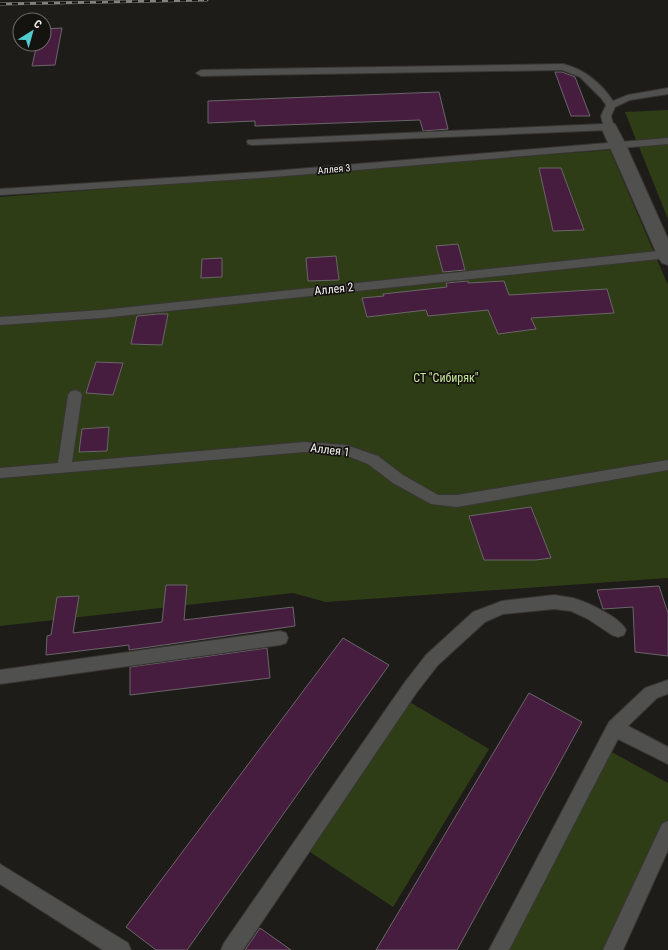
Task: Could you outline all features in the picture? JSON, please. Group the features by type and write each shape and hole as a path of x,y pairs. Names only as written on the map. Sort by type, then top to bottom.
{"street":[{"path":"609,128 667,256"}],"lane":[{"path":"201,73 563,67 583,75 605,96 610,105"},
{"path":"252,142 609,128 606,116 610,105 628,98 668,91"},
{"name":"Аллея 3","path":"0,192 254,175 668,141"},
{"name":"Аллея 2","path":"0,321 102,314 667,256"},
{"path":"64,467 75,395"},
{"name":"Аллея 1","path":"0,473 305,447 346,450 373,460 398,479 436,500 457,501 668,465"},
{"path":"232,950 411,687 432,660 479,617 502,608 554,602 573,605 594,614 618,630"},
{"path":"0,677 280,638"},
{"path":"499,950 616,728 651,693 668,687"},
{"path":"616,728 668,756"},
{"path":"613,950 668,830"},
{"path":"0,873 121,950"}],"green space":[{"path":"668,110 668,219 625,112"},
{"name":"СТ \"Сибиряк\"","path":"610,150 668,285 668,578 326,602 293,593 0,626 0,197"},
{"path":"408,701 489,749 393,907 307,850"},
{"path":"608,750 668,783 668,819 608,950 505,950"}],"building":[{"path":"62,28 55,65 32,66 35,52 52,52 52,29"},
{"path":"555,72 562,72 575,77 590,116 571,116"},
{"path":"439,92 448,129 423,131 420,120 255,126 255,121 208,123 208,101"},
{"path":"539,168 561,168 584,230 553,231"},
{"path":"458,244 465,270 443,272 436,246"},
{"path":"336,256 339,280 308,281 306,258"},
{"path":"222,258 222,277 201,278 202,259"},
{"path":"468,281 468,283 504,281 509,295 607,289 614,313 531,318 536,329 498,334 488,310 428,316 426,310 367,317 362,298 384,296 383,294 447,287 446,283"},
{"path":"168,314 162,345 131,344 137,316"},
{"path":"96,362 123,363 113,395 86,393"},
{"path":"109,427 107,451 79,452 82,429"},
{"path":"531,507 551,558 536,560 484,560 469,516"},
{"path":"166,585 187,585 184,620 293,607 295,626 129,650 129,645 46,655 47,636 51,635 57,597 79,596 73,633 162,622"},
{"path":"659,586 668,613 668,656 635,652 633,607 603,609 597,590"},
{"path":"343,638 389,665 187,950 156,950 126,927"},
{"path":"267,648 270,678 130,695 130,667"},
{"path":"529,693 582,722 457,950 376,950"},
{"path":"260,928 291,950 245,950"}],"railway":[{"path":"0,4 207,0"}]}
